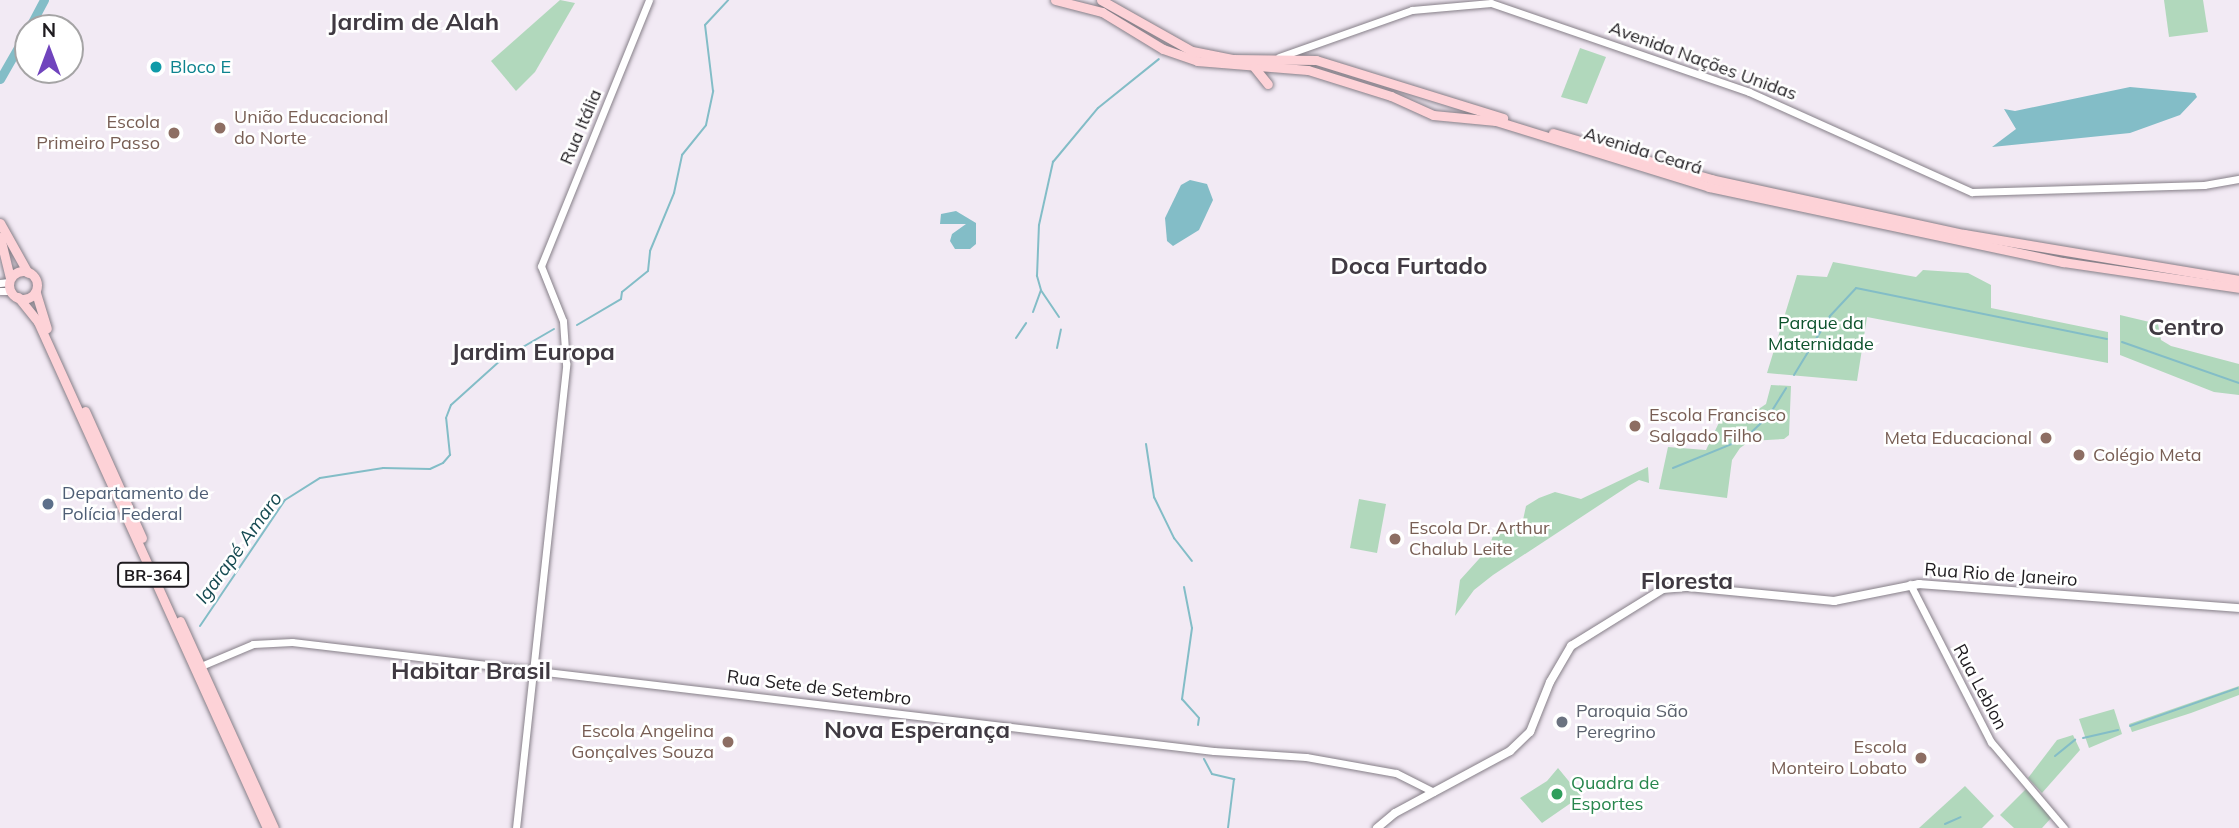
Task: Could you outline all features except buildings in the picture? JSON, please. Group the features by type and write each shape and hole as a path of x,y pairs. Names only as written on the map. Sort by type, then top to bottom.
{"main road":[{"name":"Avenida Ceará","path":"1055,0 1074,2 1102,12 1173,53 1213,65 1254,66 1316,60 1711,178 2081,256 2239,280"},
{"name":"Avenida Ceará","path":"1101,0 1192,51 1308,70 1441,116 1496,121 1709,187 2063,262 2239,288"},
{"path":"1254,66 1268,84 1275,63"},
{"path":"1410,104 1425,93"},
{"path":"1441,116 1446,110 1444,99"},
{"name":"BR-364","path":"0,223 8,247 10,286 38,322 267,828"},
{"name":"BR-364","path":"0,237 36,283 43,320 274,828"},
{"path":"2033,256 2047,249"},
{"path":"2063,262 2081,256"},
{"path":"28,273 15,273 10,286 36,293"},
{"name":"Rua Rio de Janeiro","path":"1377,828 1434,792 1485,767 1520,743 1571,646 1654,592 1688,587 1834,601 1910,584 2239,608"}],"street":[{"name":"Rua Itália","path":"536,670 554,503 566,343 563,321 541,266 649,0"},
{"name":"Avenida Nações Unidas","path":"1275,63 1412,10 1491,3 1728,85 1972,192 2204,185 2239,179"},
{"path":"0,291 10,286"},
{"name":"Rua Leblon","path":"1910,584 1990,742 2064,828"},
{"name":"Rua Sete de Setembro","path":"201,666 240,648 278,641 1214,751 1306,757 1396,773 1434,792"},
{"path":"516,828 536,670"}],"green space":[{"path":"560,0 575,3 535,72 516,91 491,61"},
{"path":"2164,0 2203,0 2208,32 2169,37"},
{"path":"1580,48 1606,57 1587,104 1561,97"},
{"name":"Parque da Maternidade","path":"1833,262 1916,277 1923,270 1968,273 1991,285 1991,308 2108,332 2108,363 1867,317 1857,381 1767,373 1797,275 1827,277"},
{"path":"2120,315 2158,324 2161,340 2171,346 2239,364 2239,395 2214,392 2120,355"},
{"name":"Parque da Maternidade","path":"1771,385 1791,386 1789,435 1784,439 1750,441 1740,448 1732,460 1727,498 1659,489 1668,447 1706,450 1723,414 1750,415 1766,404"},
{"path":"1648,467 1649,483 1639,480 1630,485 1493,575 1474,590 1455,616 1460,580 1488,549 1496,528 1514,529 1523,520 1526,506 1539,498 1555,492 1581,499"},
{"path":"1359,499 1386,504 1377,553 1350,548"},
{"path":"2239,686 2239,695 2132,732 2129,724"},
{"path":"2114,709 2122,734 2089,748 2079,719"},
{"path":"2073,735 2080,750 2042,793 2028,778 2057,740"},
{"path":"1558,768 1581,796 1542,823 1520,798 1547,781"},
{"path":"1965,786 1994,816 1982,828 1919,828"},
{"path":"2026,789 2052,817 2042,828 2014,828 2000,815"}],"water":[{"path":"2130,87 2195,93 2197,97 2180,115 2130,133 1992,147 2016,129 2004,109 2015,111"},
{"path":"1190,180 1207,184 1213,200 1199,230 1173,246 1167,241 1165,218 1181,185"},
{"path":"956,211 976,223 976,244 970,249 955,249 950,241 952,234 966,224 940,224 941,214"}],"waterway":[{"path":"36,14 44,0"},
{"name":"Igarapé Amaro","path":"577,325 621,299 622,292 648,271 650,251 674,193 682,155 706,125 713,91 705,25 728,0"},
{"path":"0,79 14,54"},
{"path":"1059,317 1041,290 1037,276 1039,225 1053,162 1098,108 1159,59"},
{"path":"1794,375 1830,316 1856,288 2107,339"},
{"path":"1033,312 1041,290"},
{"path":"1016,338 1026,323"},
{"name":"Igarapé Amaro","path":"200,626 285,500 320,478 383,468 430,469 443,463 450,455 446,418 451,405 502,359 554,329"},
{"path":"1057,348 1061,329"},
{"path":"2122,342 2239,383"},
{"path":"1673,468 1744,439 1768,417 1786,388"},
{"path":"1146,444 1154,497 1174,538 1192,561"},
{"path":"1184,587 1192,628 1182,699 1199,718 1198,725"},
{"path":"2130,726 2238,688"},
{"path":"2083,738 2118,730"},
{"path":"2055,756 2075,740"},
{"path":"1204,759 1212,774 1234,779 1228,828"},
{"path":"1945,824 1961,817"}],"place":[{"name":"Bloco E","path":"156,67"},
{"name":"União Educacional do Norte","path":"220,128"},
{"name":"Escola Primeiro Passo","path":"174,133"},
{"name":"Escola Francisco Salgado Filho","path":"1635,426"},
{"name":"Meta Educacional","path":"2046,438"},
{"name":"Colégio Meta","path":"2079,455"},
{"name":"Departamento de Polícia Federal","path":"48,504"},
{"name":"Escola Dr. Arthur Chalub Leite","path":"1395,539"},
{"name":"Paroquia São Peregrino","path":"1562,722"},
{"name":"Escola Angelina Gonçalves Souza","path":"728,742"},
{"name":"Escola Monteiro Lobato","path":"1921,758"},
{"name":"Quadra de Esportes","path":"1557,794"}],"district":[{"name":"Jardim de Alah","path":"414,22"},
{"name":"Doca Furtado","path":"1409,266"},
{"name":"Centro","path":"2186,327"},
{"name":"Jardim Europa","path":"533,352"},
{"name":"Floresta","path":"1687,581"},
{"name":"Habitar Brasil","path":"471,671"},
{"name":"Nova Esperança","path":"917,730"}]}
